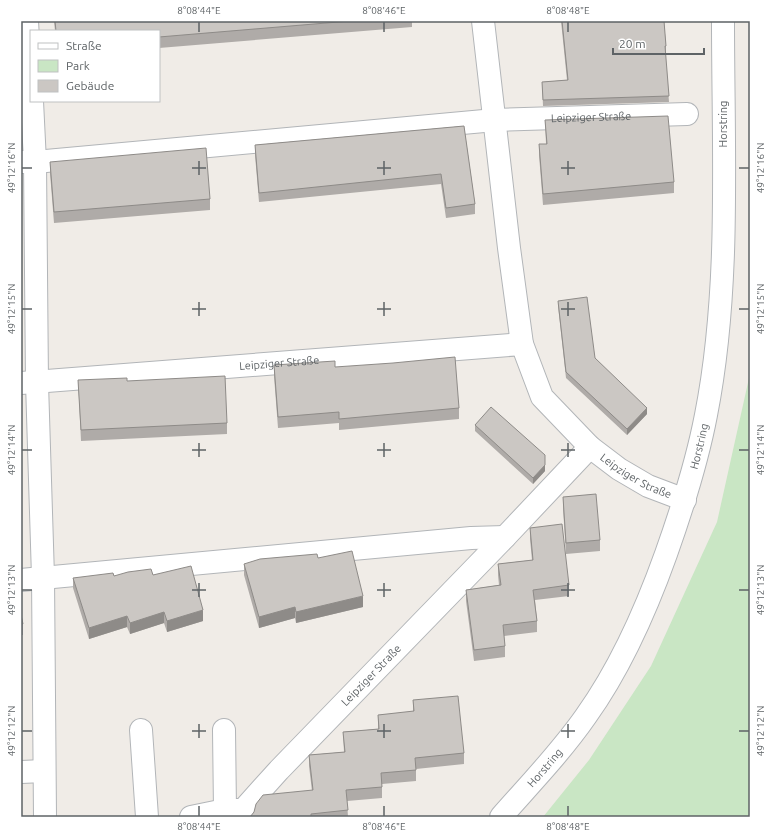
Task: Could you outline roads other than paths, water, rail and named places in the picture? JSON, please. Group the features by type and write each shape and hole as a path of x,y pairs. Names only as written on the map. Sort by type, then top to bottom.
{"street":[{"path":"27,21 30,74"},
{"name":"Leipziger Straße","path":"483,21 509,248 522,344 542,398 590,447 625,473 648,486 685,500"},
{"name":"Horstring","path":"501,817 558,753 587,715 621,659 652,592 685,500 706,416 718,334 723,237 723,21"},
{"path":"32,102 28,162 29,383 43,577 45,817"},
{"name":"Leipziger Straße","path":"28,162 495,120 687,114"},
{"name":"Leipziger Straße","path":"29,383 522,344"},
{"name":"Leipziger Straße","path":"237,812 505,537 590,447"},
{"path":"21,580 471,538 505,537"},
{"path":"141,730 147,817"},
{"path":"191,817 237,812 224,730"},
{"path":"21,772 44,771"}]}
